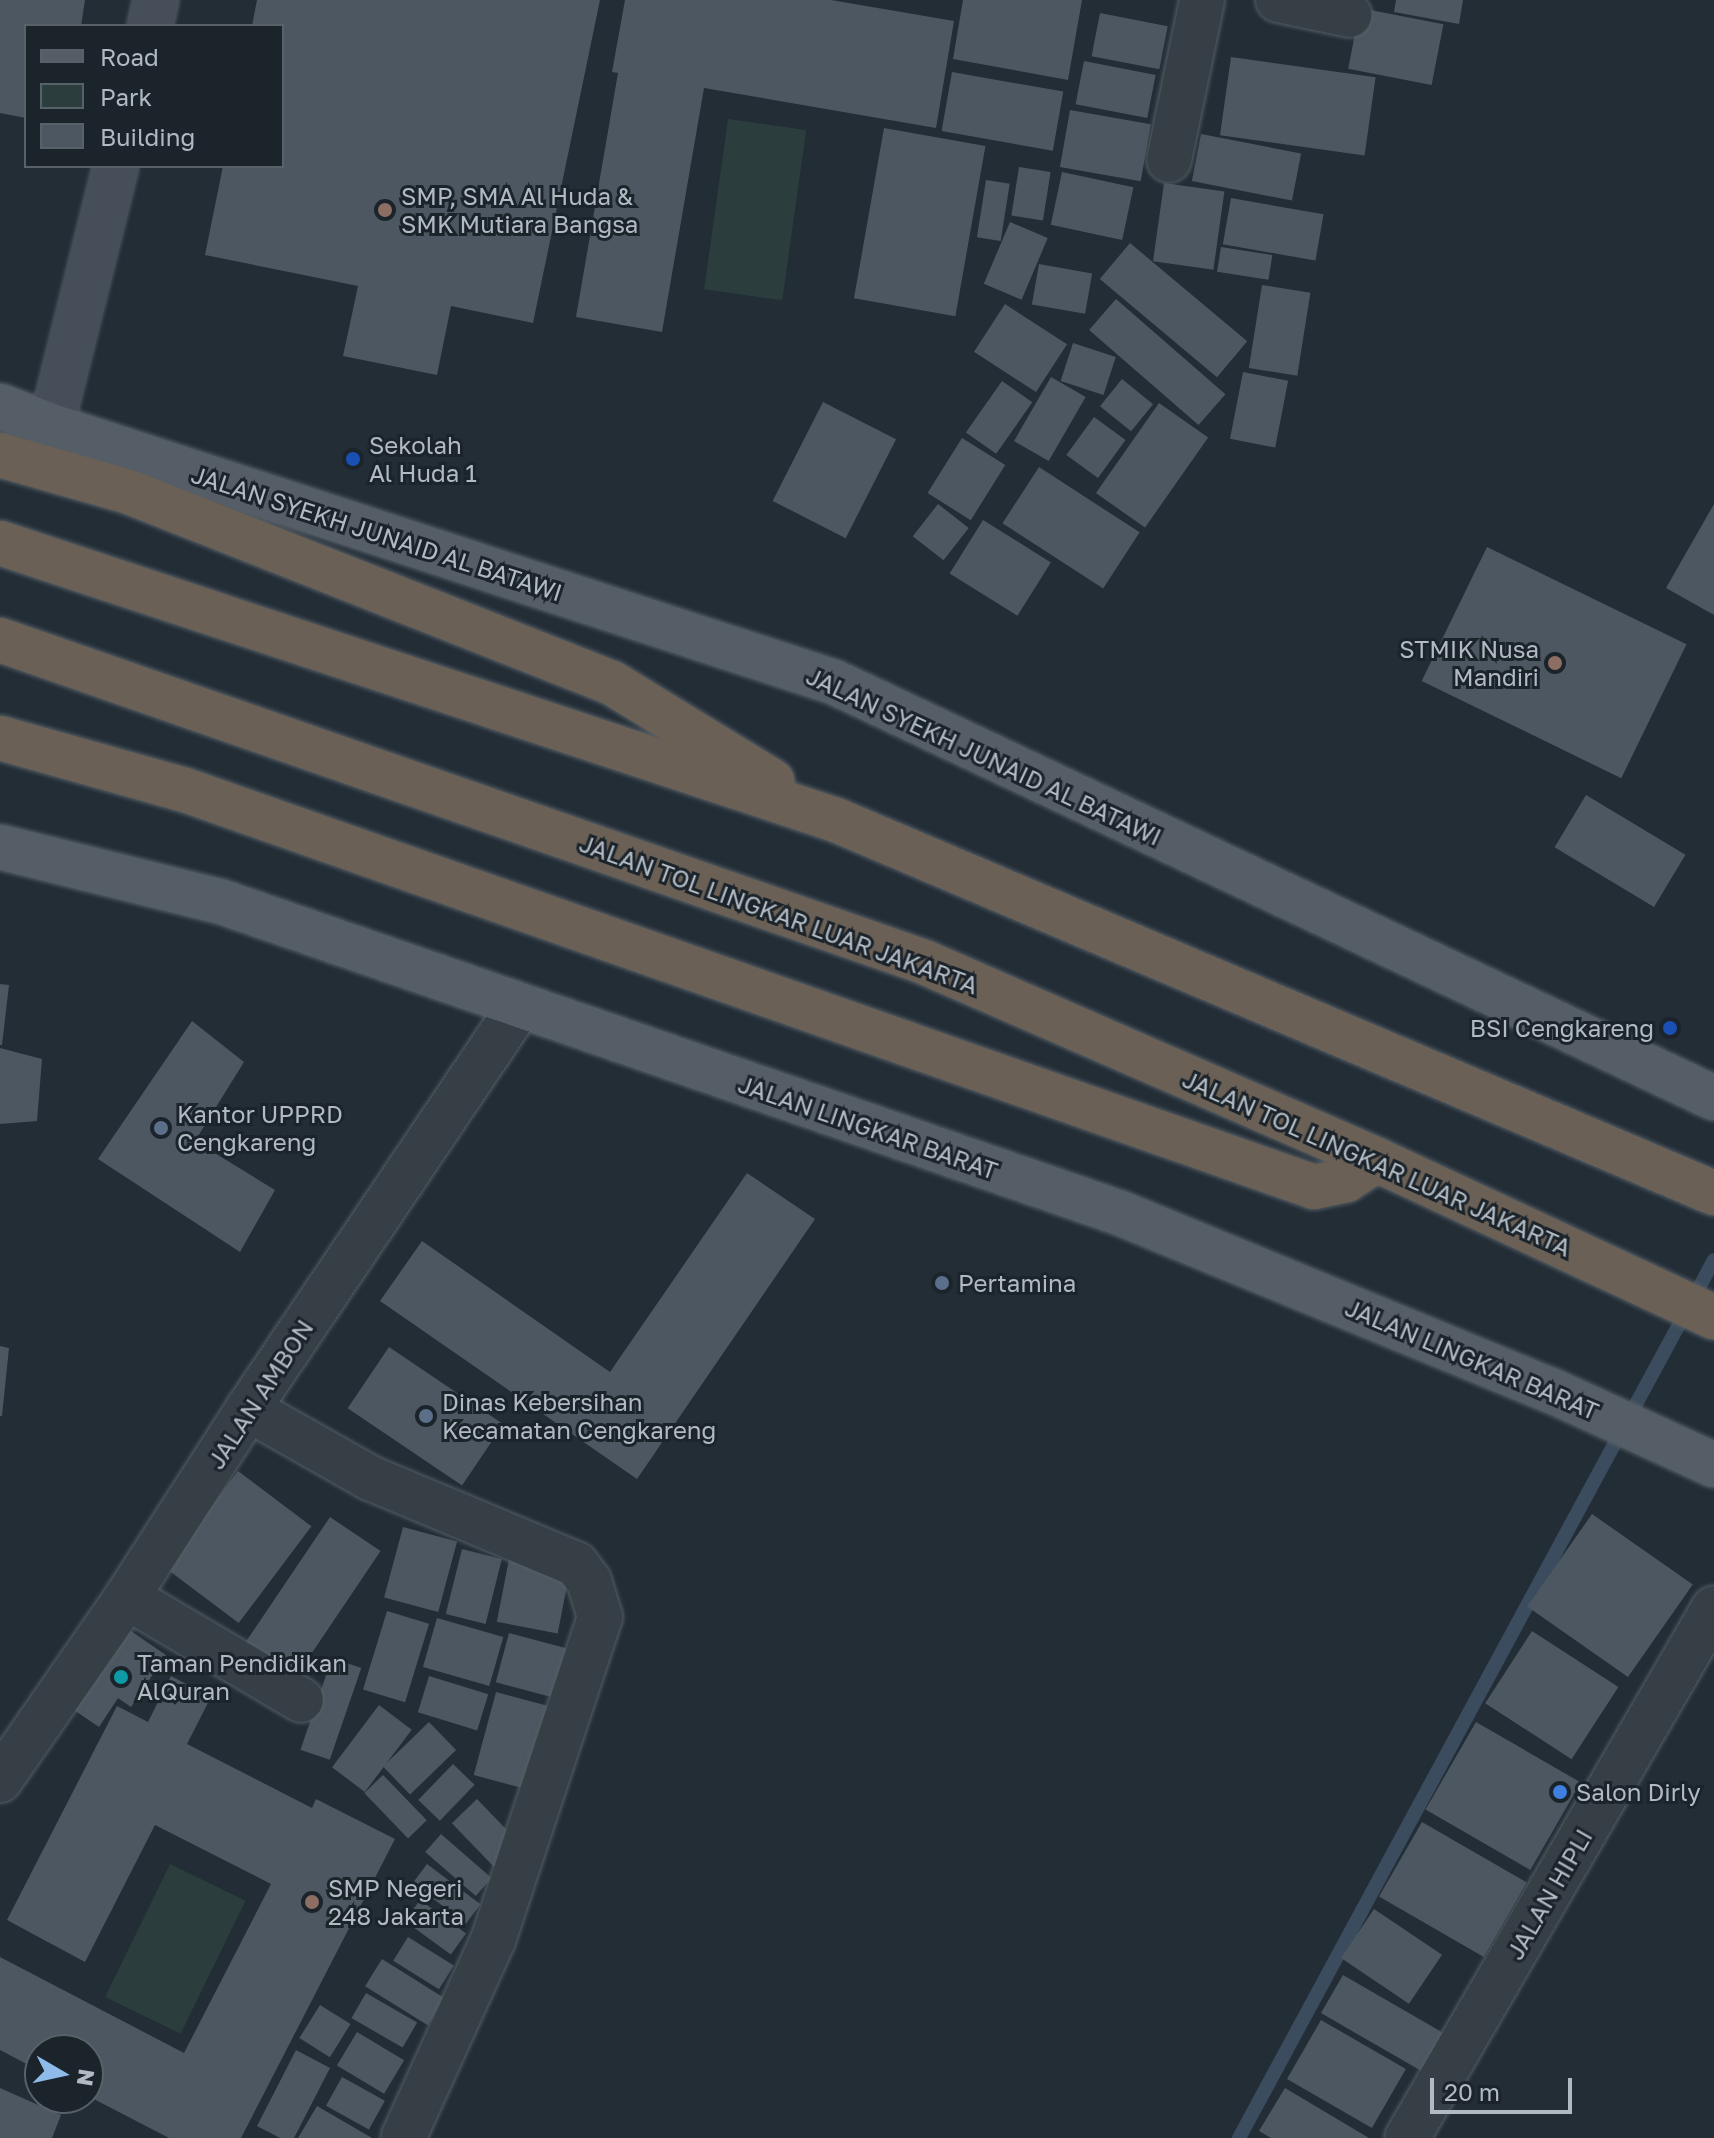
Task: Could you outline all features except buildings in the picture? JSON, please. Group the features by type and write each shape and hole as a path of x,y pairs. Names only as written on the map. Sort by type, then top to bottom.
{"highway":[{"path":"0,455 129,492 612,683 836,820"},
{"path":"0,543 836,820 1714,1193"},
{"name":"JALAN TOL LINGKAR LUAR JAKARTA","path":"0,640 924,962 1377,1160 1714,1317"},
{"path":"0,738 185,790 1314,1187 1346,1180 1377,1160"}],"main road":[{"path":"150,24 156,0"},
{"path":"51,426 116,168"},
{"name":"JALAN SYEKH JUNAID AL BATAWI","path":"0,406 51,426 834,682 1699,1091"},
{"name":"JALAN LINGKAR BARAT","path":"0,847 219,901 1120,1213 1550,1390 1702,1459"}],"street":[{"path":"1169,160 1202,0"},
{"path":"1278,0 1349,15"},
{"name":"JALAN AMBON","path":"0,1780 127,1597 248,1409 519,1007"},
{"path":"248,1409 370,1478 576,1564 589,1581 600,1617 493,1940 403,2138"},
{"path":"127,1597 301,1700"},
{"name":"JALAN HIPLI","path":"1407,2138 1714,1608"}],"green space":[{"path":"728,119 806,130 782,300 704,289"},
{"path":"170,1864 245,1901 181,2034 105,1997"}],"waterway":[{"path":"1239,2138 1714,1260"}],"place":[{"name":"SMP, SMA Al Huda & SMK Mutiara Bangsa","path":"385,210"},
{"name":"Sekolah Al Huda 1","path":"353,459"},
{"name":"STMIK Nusa Mandiri","path":"1555,663"},
{"name":"BSI Cengkareng","path":"1670,1028"},
{"name":"Kantor UPPRD Cengkareng","path":"161,1128"},
{"name":"Pertamina","path":"942,1283"},
{"name":"Dinas Kebersihan Kecamatan Cengkareng","path":"426,1416"},
{"name":"Taman Pendidikan AlQuran","path":"121,1677"},
{"name":"Salon Dirly","path":"1560,1792"},
{"name":"SMP Negeri 248 Jakarta","path":"312,1902"}]}
